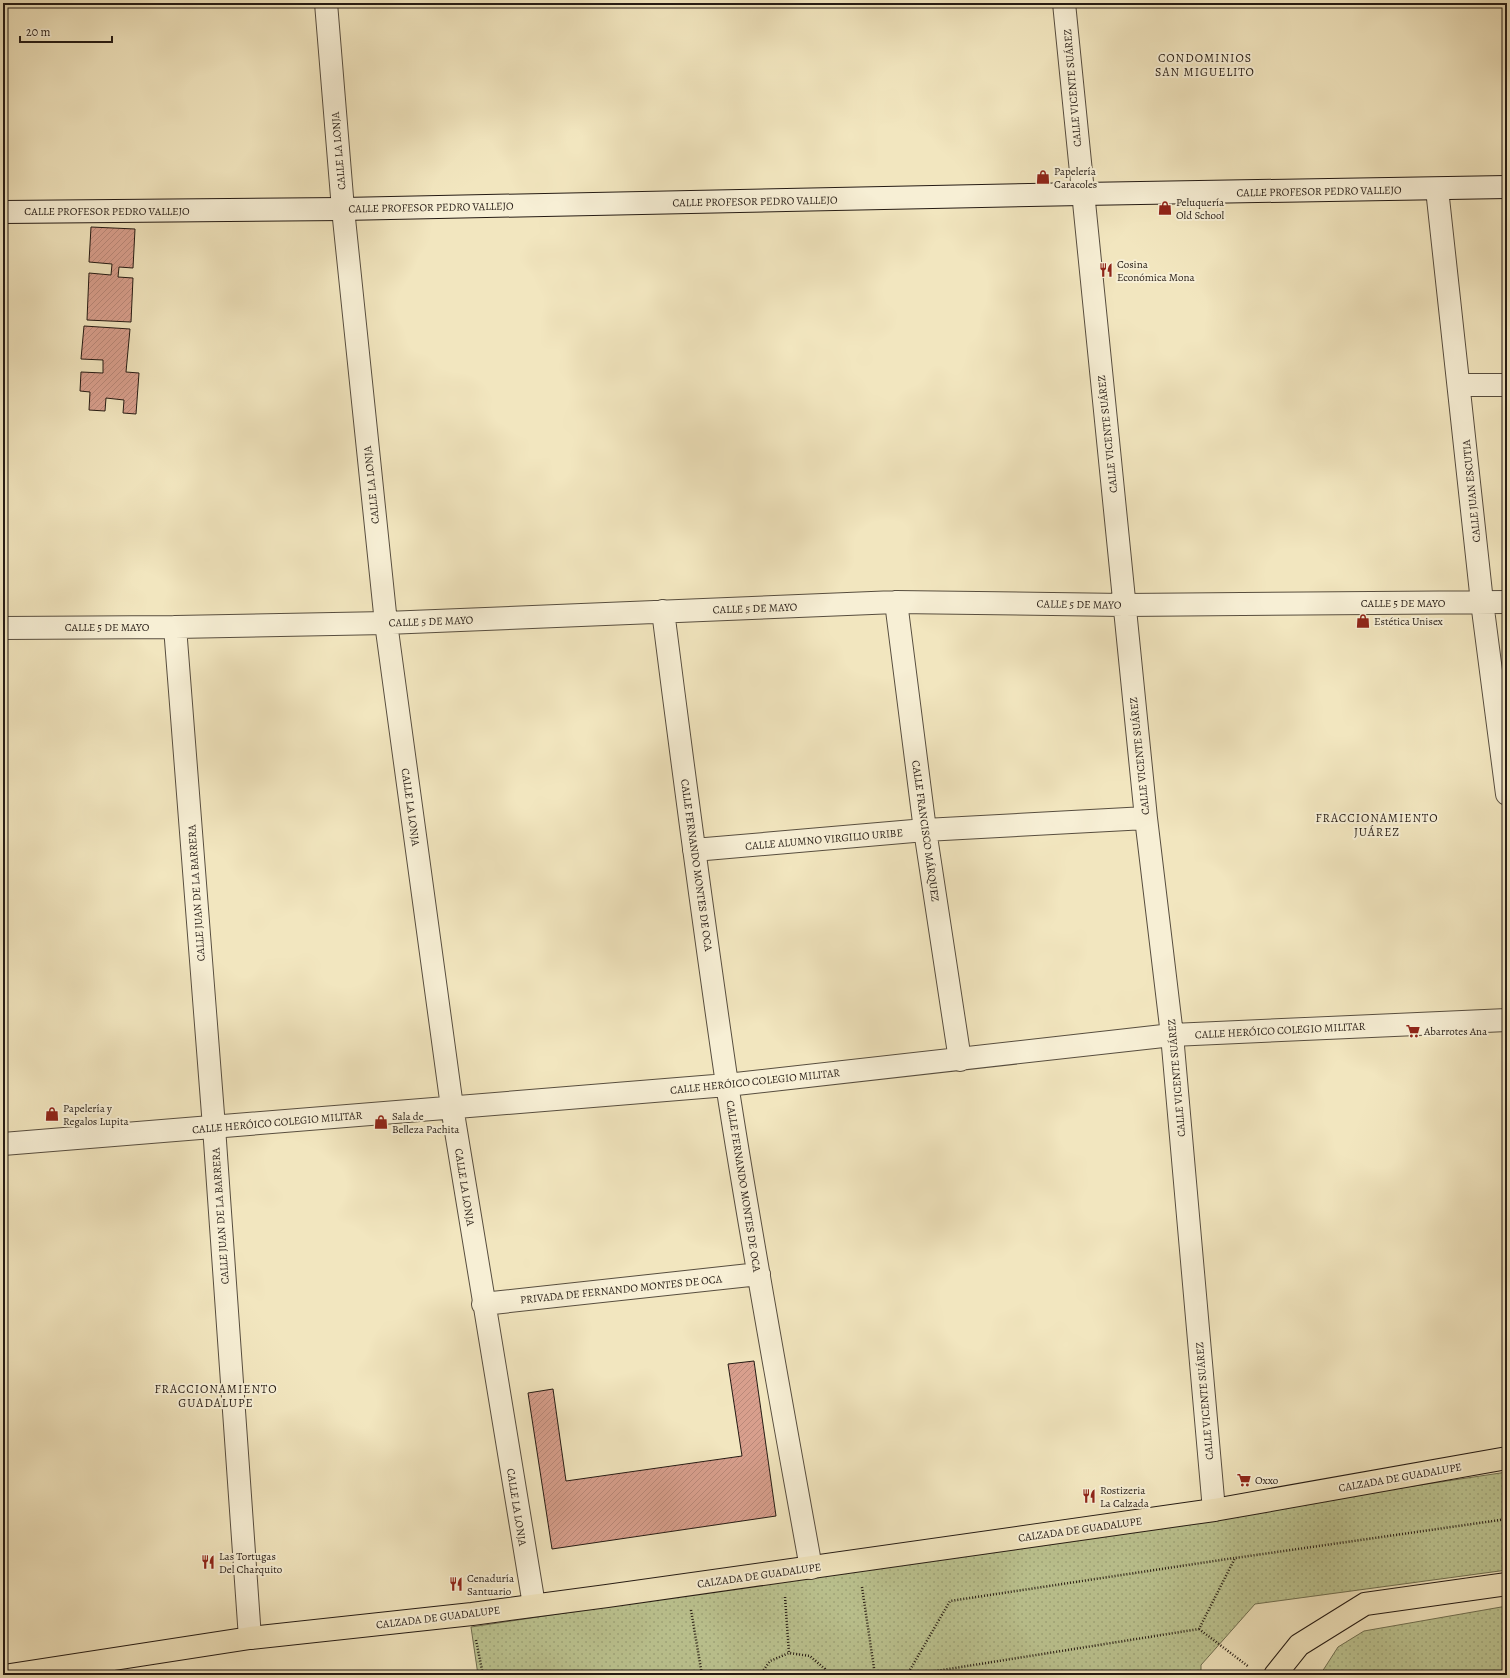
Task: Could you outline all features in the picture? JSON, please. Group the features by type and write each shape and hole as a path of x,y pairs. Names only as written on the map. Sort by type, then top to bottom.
{"main road":[{"name":"CALZADA DE GUADALUPE","path":"10,1675 250,1638 472,1614 811,1568 1214,1510 1507,1458"},
{"path":"1275,1675 1299,1645 1365,1604 1507,1584"}],"street":[{"name":"CALLE LA LONJA","path":"326,3 343,209 386,623 452,1107 483,1304 534,1605"},
{"name":"CALLE VICENTE SUÁREZ","path":"1064,3 1082,194 1146,818 1172,1035 1214,1510"},
{"name":"CALLE PROFESOR PEDRO VALLEJO","path":"3,212 343,209 1507,187"},
{"name":"CALLE JUAN ESCUTIA","path":"1437,189 1460,385 1482,602 1507,794"},
{"path":"1460,385 1507,385"},
{"name":"CALLE 5 DE MAYO","path":"3,628 175,627 386,623 896,602 1124,605 1507,602"},
{"name":"CALLE FRANCISCO MÁRQUEZ","path":"896,602 925,830 960,1060"},
{"name":"CALLE FERNANDO MONTES DE OCA","path":"662,611 727,1085 811,1568"},
{"name":"CALLE JUAN DE LA BARRERA","path":"175,627 214,1127 250,1638"},
{"name":"CALLE ALUMNO VIRGILIO URIBE","path":"694,850 925,830 1146,818"},
{"name":"CALLE HERÓICO COLEGIO MILITAR","path":"3,1144 727,1085 1172,1035 1507,1020"},
{"name":"PRIVADA DE FERNANDO MONTES DE OCA","path":"483,1304 759,1274"}],"path":[{"path":"907,1675 950,1601 1507,1519"},
{"path":"1199,1629 1235,1558"},
{"path":"858,1561 875,1675"},
{"path":"783,1571 789,1653"},
{"path":"687,1584 702,1675"},
{"path":"472,1614 483,1675"},
{"path":"911,1675 1199,1629 1252,1670"},
{"path":"760,1675 770,1661 789,1653 810,1656 825,1669 827,1675"}],"green space":[{"path":"1507,1472 1507,1570 1255,1604 1201,1665 1201,1675 478,1675 471,1627"},
{"path":"1507,1606 1507,1675 1320,1675 1338,1647 1364,1631"}],"building":[{"path":"91,227 135,229 133,268 119,267 118,277 133,278 131,322 87,320 89,273 111,275 112,264 89,262"},
{"path":"84,326 130,329 126,372 139,373 136,414 123,413 124,400 106,398 105,411 89,410 90,392 80,391 81,372 103,373 103,360 81,359"},
{"path":"754,1361 776,1516 552,1549 528,1393 553,1389 566,1481 742,1456 728,1364"},
{"path":"399,1672 399,1675 373,1675"}],"place":[{"name":"Papelería Caracoles","path":"1043,177"},
{"name":"Peluquería Old School","path":"1165,208"},
{"name":"Cosina Económica Mona","path":"1106,270"},
{"name":"Estética Unisex","path":"1363,621"},
{"name":"Abarrotes Ana","path":"1413,1031"},
{"name":"Papelería y Regalos Lupita","path":"52,1114"},
{"name":"Sala de Belleza Pachita","path":"381,1122"},
{"name":"Oxxo","path":"1244,1480"},
{"name":"Rostizeria La Calzada","path":"1089,1496"},
{"name":"Las Tortugas Del Charquito","path":"208,1562"},
{"name":"Cenaduría Santuario","path":"456,1584"}],"district":[{"name":"CONDOMINIOS SAN MIGUELITO","path":"1205,65"},
{"name":"FRACCIONAMIENTO JUÁREZ","path":"1377,825"},
{"name":"FRACCIONAMIENTO GUADALUPE","path":"216,1396"}]}
